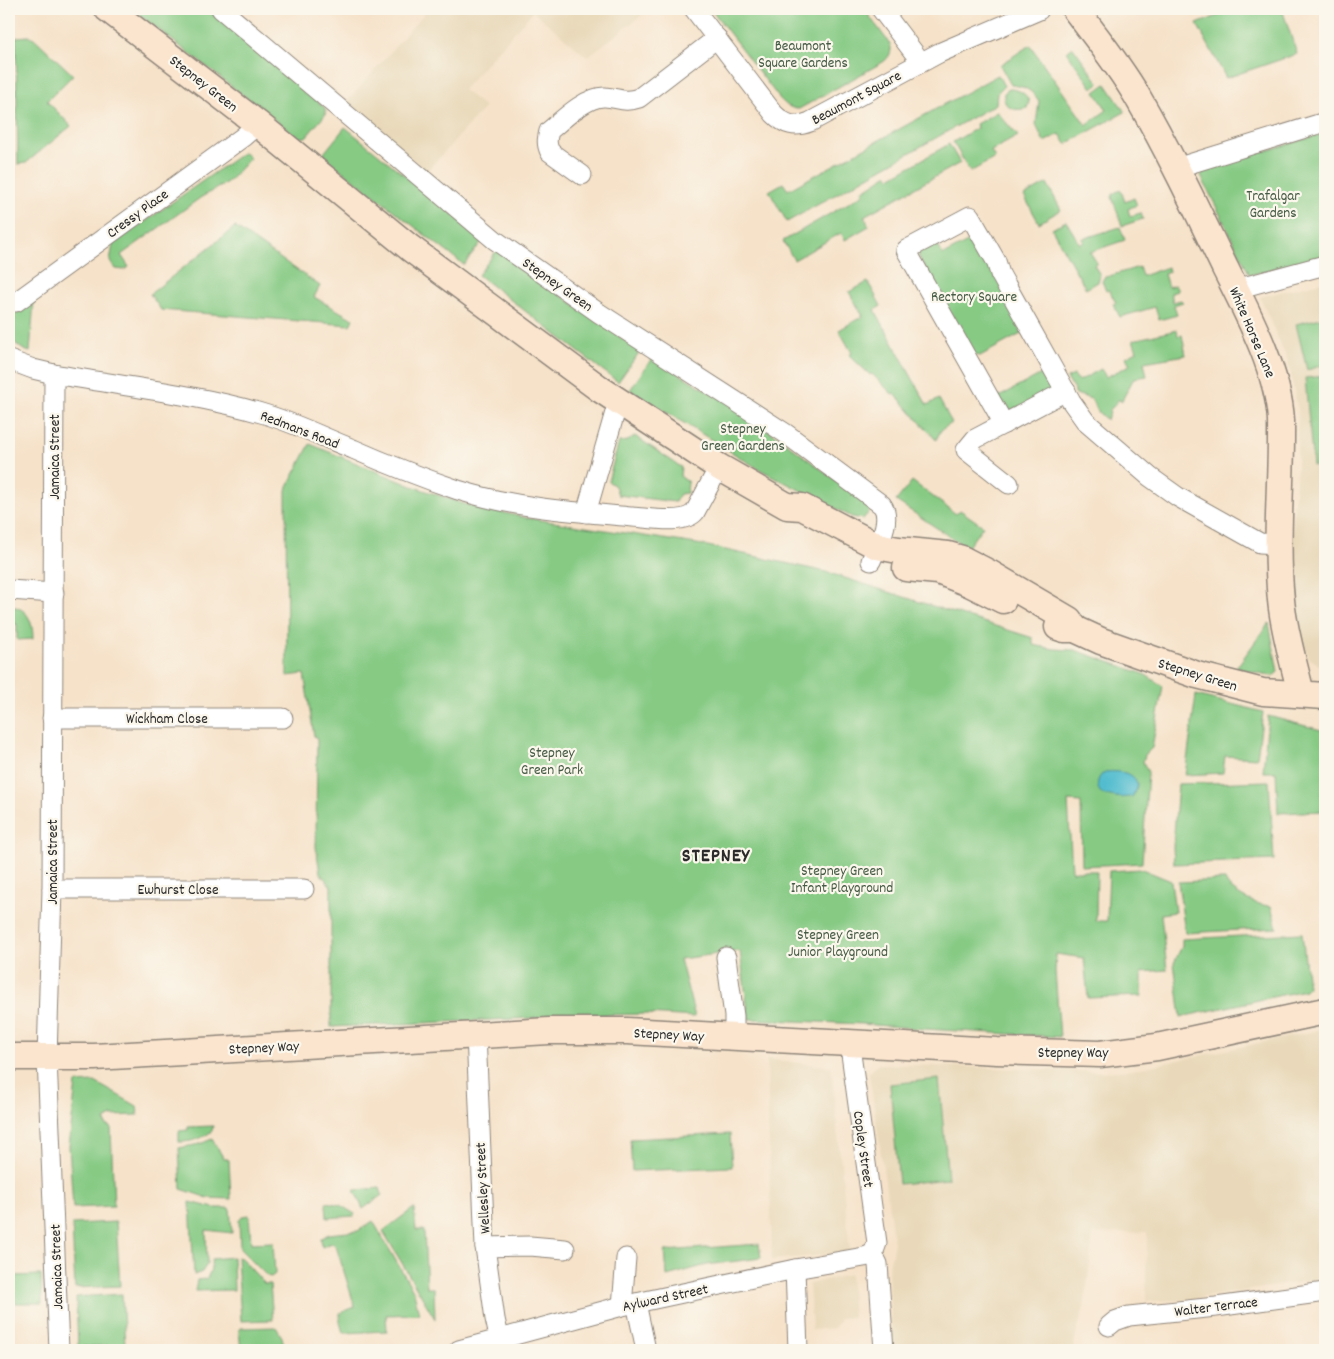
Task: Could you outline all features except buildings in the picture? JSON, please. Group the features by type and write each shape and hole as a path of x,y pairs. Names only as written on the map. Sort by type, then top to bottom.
{"street":[{"name":"Stepney Green","path":"108,9 258,124 410,248 618,402 720,467 787,506 802,506 874,553 898,550 948,554 962,559 989,572 1069,620 1075,629 1101,641 1197,675 1263,692 1313,695"},
{"name":"Stepney Green","path":"221,9 495,240 599,313 785,433 877,500 885,509 886,516 885,525 874,553"},
{"name":"Beaumont Square","path":"694,9 774,114 790,126 800,126 810,122 921,62 1040,10"},
{"path":"881,9 921,62"},
{"name":"White Horse Lane","path":"1075,9 1137,96 1176,168 1236,289 1276,386 1280,403 1282,437 1279,544 1281,602 1288,640 1313,695"},
{"path":"582,175 550,152 547,139 550,131 592,98 604,97 630,101 639,98 717,38"},
{"path":"1176,168 1325,122"},
{"name":"Cressy Place","path":"16,302 243,137 258,124"},
{"path":"1004,424 906,250 970,216 996,261 1000,274 1066,391 1086,422 1150,477 1178,496 1260,543 1279,544"},
{"path":"1236,289 1325,265"},
{"name":"Redmans Road","path":"9,360 54,374 191,398 261,413 297,425 353,450 460,490 525,506 586,513 675,519 690,517 695,512 720,467"},
{"name":"Jamaica Street","path":"54,374 52,889 47,1058 59,1350"},
{"path":"1009,484 966,450 975,439 1066,391"},
{"path":"586,513 618,402"},
{"path":"9,590 54,593"},
{"name":"Wickham Close","path":"52,718 283,718"},
{"name":"Ewhurst Close","path":"52,889 304,889"},
{"path":"726,957 734,1016 734,1038"},
{"name":"Stepney Way","path":"9,1057 47,1058 162,1053 549,1031 627,1032 997,1051 1110,1053 1157,1047 1325,1011"},
{"name":"Wellesley Street","path":"476,1034 485,1247 495,1319 501,1345"},
{"name":"Copley Street","path":"852,1043 851,1058 877,1243 873,1254 878,1264 884,1350"},
{"path":"485,1247 530,1246 565,1249"},
{"name":"Aylward Street","path":"459,1350 501,1345 629,1304 873,1254"},
{"path":"626,1258 629,1304 646,1350"},
{"path":"795,1269 798,1350"},
{"name":"Walter Terrace","path":"1109,1326 1115,1321 1130,1316 1216,1307 1325,1292"}],"shaded area":[{"path":"428,9 650,9 587,57 533,11 463,90 485,107 427,171 347,102"},
{"path":"1325,281 1325,669 1309,658 1296,625 1290,576 1297,465 1298,409 1288,361 1260,297"},
{"path":"1325,1029 1325,1278 1186,1300 1146,1301 1147,1232 1093,1234 1085,1302 1072,1350 893,1350 888,1272 894,1243 869,1072 878,1064 1103,1072 1132,1070"},
{"path":"767,1059 831,1067 850,1252 772,1260"},
{"path":"850,1274 853,1317 840,1318 834,1328 812,1330 809,1284"}],"green space":[{"path":"132,9 209,9 324,107 325,115 306,137 298,138"},
{"name":"Beaumont Square Gardens","path":"711,9 864,9 890,44 891,52 883,62 799,109 793,108 779,98"},
{"path":"1234,9 1282,9 1297,54 1226,78 1197,24"},
{"path":"30,36 73,75 47,101 71,126 26,163 18,164 16,37"},
{"path":"1030,45 1086,125 1107,110 1095,92 1106,84 1125,112 1066,144 1060,134 1044,142 1036,125 1039,101 1027,89 1011,85 1000,65"},
{"path":"1073,47 1099,83 1092,88 1067,52"},
{"path":"998,75 1004,86 997,93 996,104 787,222 769,191 783,183 788,190"},
{"path":"1009,89 1019,91 1026,96 1029,102 1027,108 1014,109 1007,105 1004,93"},
{"path":"997,112 1018,136 991,151 995,158 970,172 953,142 977,128 976,124"},
{"path":"345,127 481,237 482,241 464,265 324,157 324,153"},
{"name":"Trafalgar Gardens","path":"1325,133 1325,256 1250,275 1201,176 1204,170"},
{"path":"949,144 960,163 864,216 869,226 845,240 841,233 794,260 783,241 864,194 862,191 888,174 890,178"},
{"path":"244,152 250,158 229,181 200,198 121,255 129,267 124,270 116,269 110,262 113,244"},
{"path":"1047,183 1061,210 1039,223 1024,196"},
{"path":"1121,190 1125,202 1134,198 1137,205 1128,209 1130,216 1141,213 1143,219 1122,226 1112,197 1114,193"},
{"path":"1066,221 1080,244 1084,242 1082,239 1120,227 1125,240 1090,252 1097,263 1094,265 1100,275 1098,282 1086,289 1052,229"},
{"path":"235,227 320,286 314,297 353,319 350,325 161,310 150,294"},
{"name":"Rectory Square","path":"975,238 1024,325 1021,334 980,356 973,355 919,257 919,252 937,244 943,255"},
{"path":"497,250 637,349 638,354 618,382 478,275"},
{"path":"1139,267 1142,276 1168,267 1169,272 1164,274 1168,287 1175,285 1178,291 1171,293 1173,302 1181,300 1183,302 1174,305 1177,315 1159,320 1155,307 1120,317 1113,304 1116,303 1109,290 1106,291 1102,281 1105,276"},
{"path":"868,282 881,306 875,310 927,405 939,399 952,423 941,430 936,440 894,393 892,394 849,355 852,353 839,330 863,316 849,292"},
{"path":"34,301 30,352 19,347 12,338 9,327 14,315"},
{"path":"1325,317 1325,365 1307,370 1296,324"},
{"path":"1177,330 1178,336 1182,335 1186,355 1144,362 1147,376 1134,378 1121,402 1119,399 1109,410 1110,413 1107,420 1099,413 1091,399 1076,394 1067,378 1074,375 1079,381 1101,369 1106,377 1130,365 1126,357 1137,351 1133,340"},
{"name":"Stepney Green Gardens","path":"652,358 749,415 870,506 869,512 863,519 852,517 759,469 630,390"},
{"path":"1045,372 1052,385 1050,392 1011,413 1003,411 997,398"},
{"path":"1325,376 1325,465 1313,466 1305,378"},
{"path":"635,436 681,467 680,476 688,482 687,493 680,494 675,502 618,495 615,486 608,481 619,442 628,441"},
{"name":"Stepney Green Park","path":"310,444 412,486 464,504 527,518 703,545 826,572 1033,638 1033,645 1075,650 1144,674 1163,686 1152,748 1145,755 1143,762 1148,772 1142,863 1082,866 1081,802 1068,801 1072,871 1097,871 1096,921 1107,921 1109,871 1142,869 1171,881 1175,912 1161,914 1167,970 1142,972 1142,996 1088,998 1084,958 1056,954 1055,971 1060,1037 863,1024 749,1019 740,951 680,959 695,1017 647,1014 601,1015 331,1027 331,886 320,873 316,847 317,739 314,736 304,674 287,676 286,490"},
{"path":"912,481 956,514 960,510 983,526 967,548 896,501"},
{"path":"9,606 21,609 28,616 32,627 33,639 17,640 17,624 9,624"},
{"path":"1269,623 1278,672 1273,676 1236,668"},
{"path":"1196,695 1263,712 1257,758 1225,756 1223,773 1185,775"},
{"path":"1268,716 1325,731 1325,811 1278,813 1276,772 1263,772"},
{"path":"1269,781 1274,860 1174,864 1173,847 1178,784"},
{"path":"1225,880 1232,890 1245,898 1259,904 1271,906 1277,928 1185,933 1178,882"},
{"path":"1302,933 1308,987 1305,990 1181,1017 1174,963 1182,946 1182,939"},
{"path":"939,1079 948,1179 899,1184 890,1084"},
{"path":"95,1082 137,1106 138,1115 112,1116 105,1120 106,1125 111,1128 114,1206 73,1208 69,1146 76,1083"},
{"path":"213,1126 212,1131 201,1138 193,1141 179,1142 179,1131 188,1130 188,1127"},
{"path":"730,1134 732,1167 632,1171 630,1139"},
{"path":"212,1139 223,1157 229,1160 231,1199 208,1198 181,1189 179,1148 200,1144"},
{"path":"380,1188 382,1195 363,1209 354,1190"},
{"path":"190,1202 214,1208 230,1208 232,1233 206,1230 207,1264 202,1272 194,1275"},
{"path":"326,1202 340,1205 355,1214 354,1216 327,1218"},
{"path":"414,1208 416,1230 424,1230 427,1288 434,1288 435,1319 383,1231"},
{"path":"249,1215 251,1243 273,1242 275,1274 271,1277 267,1276 240,1249 239,1220 242,1216"},
{"path":"373,1221 414,1292 419,1314 386,1315 387,1331 343,1333 340,1313 355,1307 336,1246 332,1243 322,1247 321,1239 328,1234 358,1231"},
{"path":"116,1222 120,1286 75,1288 72,1224"},
{"path":"759,1244 761,1258 707,1265 667,1276 665,1251"},
{"path":"233,1257 234,1290 195,1291 197,1280 206,1279 209,1274 211,1259"},
{"path":"237,1257 241,1258 265,1284 270,1284 273,1320 241,1321"},
{"path":"41,1275 42,1303 9,1303 9,1276"},
{"path":"122,1294 125,1345 78,1347 76,1297"},
{"path":"276,1327 282,1337 285,1350 241,1350 239,1331 241,1328"}],"water":[{"path":"1105,772 1119,772 1133,776 1137,787 1133,796 1117,797 1101,793 1098,782 1100,776"}],"district":[{"name":"STEPNEY","path":"716,854"}],"park label":[{"name":"Stepney Green Infant Playground","path":"842,878"},
{"name":"Stepney Green Junior Playground","path":"838,942"}]}
